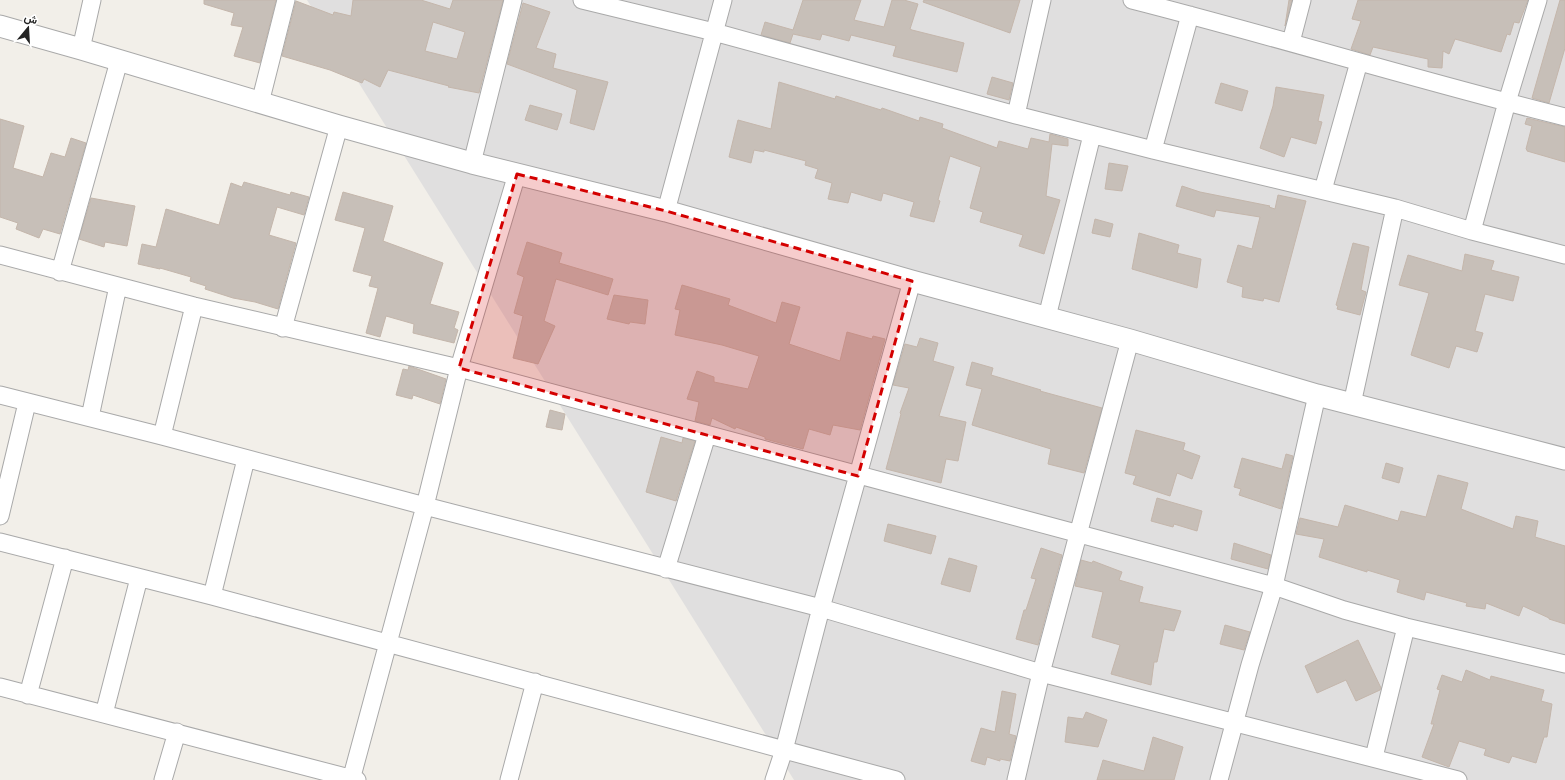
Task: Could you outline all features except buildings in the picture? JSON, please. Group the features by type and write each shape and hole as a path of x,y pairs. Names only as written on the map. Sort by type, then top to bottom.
{"street":[{"path":"81,49 92,0"},
{"path":"260,103 286,0"},
{"path":"472,163 513,0"},
{"path":"582,0 714,32 1092,135 1395,208 1472,231 1565,255"},
{"path":"666,211 723,0"},
{"path":"1016,115 1042,0"},
{"path":"1132,0 1565,117"},
{"path":"1291,42 1302,0"},
{"path":"1472,231 1507,102 1538,0"},
{"path":"1152,150 1190,15"},
{"path":"0,26 339,126 472,163 666,211 912,281 1130,340 1317,395 1565,459"},
{"path":"60,272 120,61"},
{"path":"1323,190 1359,62"},
{"path":"283,328 339,126"},
{"path":"1047,317 1092,135"},
{"path":"0,687 177,732 353,780 387,643 425,506 459,368 517,174"},
{"path":"1352,404 1395,208"},
{"path":"0,255 60,272 283,328 459,368 858,476 1274,586 1344,610 1406,627 1565,664"},
{"path":"774,780 784,750 821,608 912,281"},
{"path":"90,417 118,286"},
{"path":"162,436 194,306"},
{"path":"1016,780 1041,673 1130,340"},
{"path":"0,395 27,403 90,417 666,569 821,608 1041,673 1234,723 1374,757 1458,780"},
{"path":"1219,780 1274,586 1317,395"},
{"path":"0,516 27,403"},
{"path":"666,569 707,435"},
{"path":"212,596 246,459"},
{"path":"0,542 212,596 536,682 896,780"},
{"path":"28,695 65,558"},
{"path":"104,714 139,578"},
{"path":"1374,757 1406,627"},
{"path":"509,780 536,682"},
{"path":"163,780 177,732"}],"highlighted area":[{"path":"517,174 666,211 912,281 858,476 459,368"}],"shaded area":[{"path":"307,0 1565,0 1565,780 794,780"}]}
